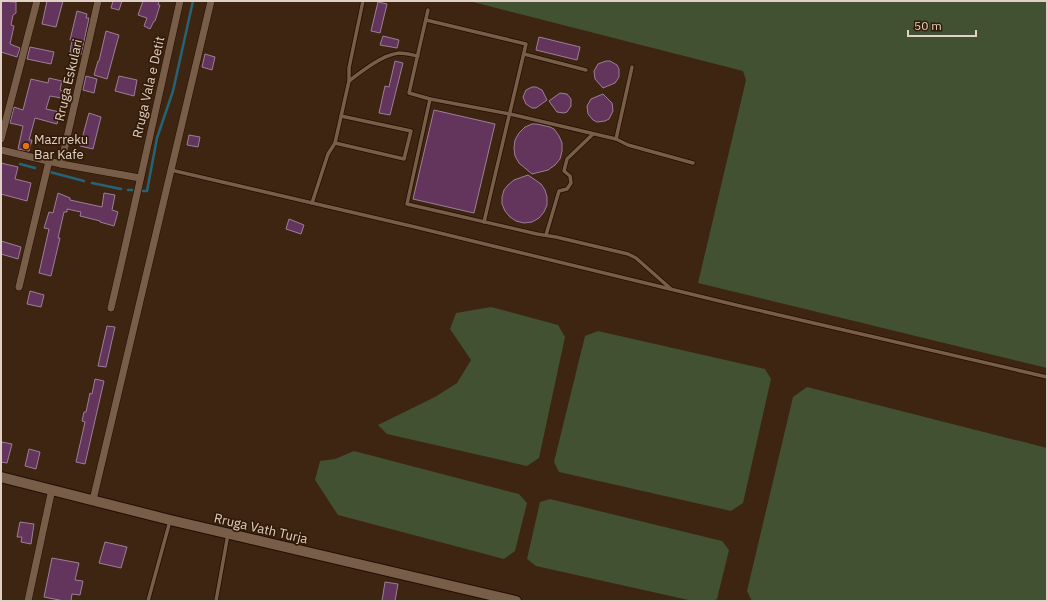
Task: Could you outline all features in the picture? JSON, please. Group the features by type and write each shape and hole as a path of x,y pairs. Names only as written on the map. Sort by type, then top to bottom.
{"street":[{"path":"1,139 37,1"},
{"name":"Rruga Eskulari","path":"61,164 98,1"},
{"name":"Rruga Vala e Detit","path":"111,308 137,199 140,178 180,1"},
{"path":"93,500 211,1"},
{"path":"1,150 61,164 140,178"},
{"path":"19,287 48,161"},
{"name":"Rruga Vath Turja","path":"1,477 170,520 516,601"},
{"path":"28,601 52,489"}],"lane":[{"path":"312,203 328,154 334,143 341,116 349,82 348,68 364,1"},
{"path":"428,10 409,93 430,99 510,114 616,139 628,145 693,163"},
{"path":"426,20 526,44 484,222"},
{"path":"349,82 367,68 397,53 418,56"},
{"path":"524,54 586,70"},
{"path":"616,139 632,67"},
{"path":"430,99 407,204 628,254 636,258 671,290"},
{"path":"334,143 404,159 411,131 341,116"},
{"path":"546,236 559,191 566,189 571,183 570,176 564,171 567,159 593,134"},
{"path":"171,170 671,290 1047,377"},
{"path":"148,601 170,520"},
{"path":"216,601 228,533"}],"green space":[{"path":"469,1 1047,1 1047,368 698,283 746,80 743,71"},
{"path":"491,307 558,325 565,337 539,458 527,466 387,434 378,425 435,397 457,383 471,360 450,329 456,313"},
{"path":"598,331 765,369 771,379 743,503 731,511 559,472 554,462 585,336"},
{"path":"807,387 1047,448 1047,601 752,601 747,591 793,397"},
{"path":"354,451 519,494 527,503 515,551 504,559 338,515 315,480 320,461 335,459"},
{"path":"550,499 722,541 729,550 717,599 713,601 693,601 536,566 527,559 540,502"}],"building":[{"path":"1,1 16,2 16,13 13,15 11,25 14,26 10,44 20,48 17,57 1,52"},
{"path":"47,1 63,1 56,27 42,24"},
{"path":"113,1 122,1 119,10 111,8"},
{"path":"143,1 159,1 158,5 160,5 155,21 150,29 144,26 147,18 138,15"},
{"path":"378,2 387,4 380,33 371,31"},
{"path":"77,11 87,14 86,18 89,18 81,55 70,52 72,40 70,40"},
{"path":"106,31 119,35 107,79 94,75"},
{"path":"383,36 399,40 397,48 380,45"},
{"path":"539,37 580,47 577,60 536,50"},
{"path":"30,47 54,52 51,64 27,59"},
{"path":"205,54 215,57 212,70 202,67"},
{"path":"395,61 403,63 390,115 379,113 385,86 389,87"},
{"path":"610,61 617,65 619,69 619,77 615,83 603,88 595,79 594,71 598,64"},
{"path":"86,76 97,79 94,93 83,90"},
{"path":"119,76 137,80 134,96 115,91"},
{"path":"49,78 62,81 60,90 63,91 61,98 50,96 46,109 60,112 57,124 35,118 29,140 32,140 29,151 18,149 23,126 10,123 14,107 23,110 31,79 48,83"},
{"path":"532,87 542,90 547,100 536,108 532,108 526,104 523,97 526,90"},
{"path":"560,93 567,94 571,99 571,106 567,112 564,113 557,112 549,101"},
{"path":"603,94 612,103 613,111 609,119 597,122 588,114 587,106 591,99"},
{"path":"434,110 495,124 474,213 413,199"},
{"path":"89,113 101,117 93,149 80,146"},
{"path":"532,124 554,129 562,143 562,151 560,159 555,165 548,170 532,174 519,163 515,156 514,148 515,140 519,133 525,127"},
{"path":"189,135 200,137 198,147 187,145"},
{"path":"1,163 18,167 15,179 31,183 27,201 1,194"},
{"path":"528,175 541,184 545,190 547,205 539,218 532,222 524,223 516,221 510,217 502,204 502,197 504,190 508,185 514,180"},
{"path":"58,193 70,198 70,200 102,207 104,193 115,195 112,210 118,212 114,226 80,216 81,212 67,209 67,212 64,212 58,238 60,238 51,276 39,273 49,229 44,228 49,212 53,213"},
{"path":"289,219 304,225 301,234 286,229"},
{"path":"1,241 21,247 18,259 1,254"},
{"path":"30,291 44,295 41,307 27,304"},
{"path":"107,326 115,327 106,367 98,366"},
{"path":"95,379 104,381 85,464 76,462 85,422 82,421 84,412 86,412 90,393 92,394"},
{"path":"2,442 12,444 7,463 1,462"},
{"path":"29,449 40,452 36,469 25,466"},
{"path":"20,522 34,524 31,544 21,542 22,537 17,537"},
{"path":"105,542 127,547 121,568 99,563"},
{"path":"52,558 79,563 75,580 83,581 80,595 72,594 71,601 44,597"},
{"path":"385,582 398,584 395,601 382,601"}],"waterway":[{"path":"143,191 147,191 157,138 173,91 193,1"},
{"path":"20,164 35,168"},
{"path":"50,172 84,181"},
{"path":"92,183 121,189"}],"place":[{"name":"Mazrreku Bar Kafe","path":"26,146"}]}
